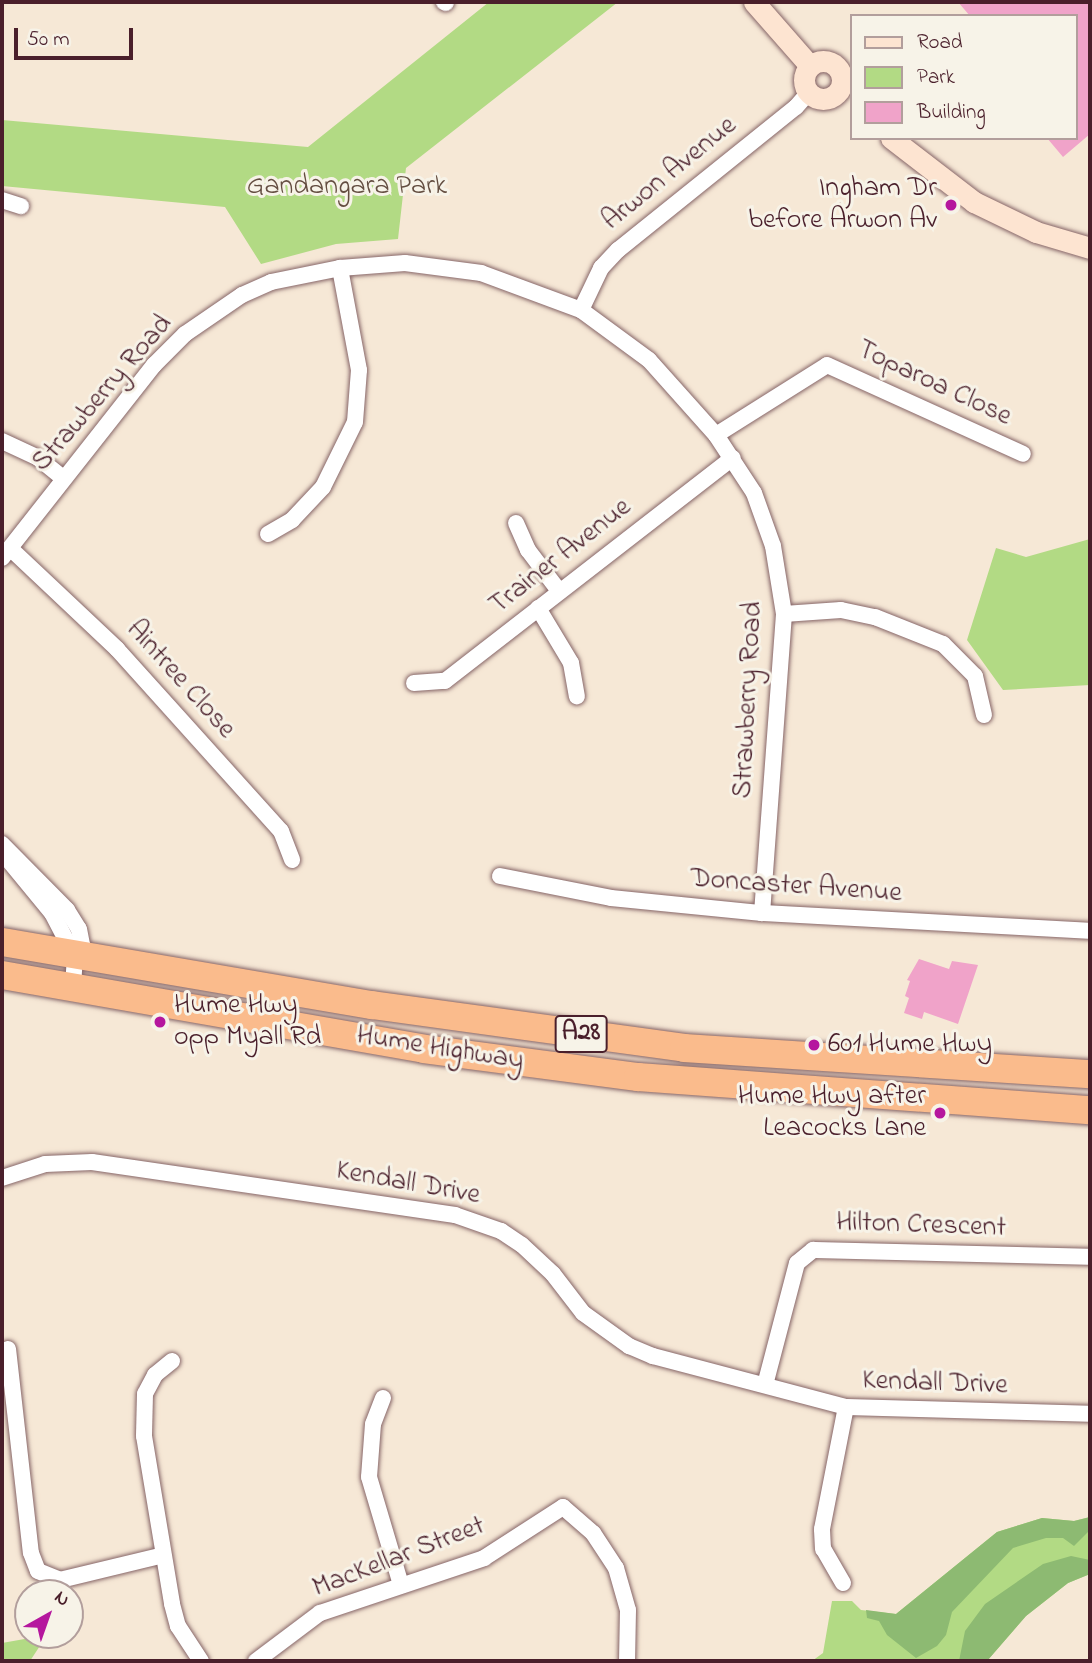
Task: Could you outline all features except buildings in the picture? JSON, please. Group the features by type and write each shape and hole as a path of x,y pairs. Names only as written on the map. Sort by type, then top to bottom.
{"highway":[{"name":"Hume Highway","path":"2,942 75,957 372,1005 684,1048 1090,1074"},
{"name":"Hume Highway","path":"2,975 425,1049 638,1077 1090,1110"}],"street":[{"path":"754,2 810,66"},
{"path":"824,61 837,67 845,97 823,99 809,92 804,80 810,66 824,61"},
{"name":"Arwon Avenue","path":"581,310 601,268 618,250 796,107 809,92"},
{"path":"894,140 983,207 1036,232 1090,248"},
{"path":"2,200 21,206"},
{"name":"Strawberry Road","path":"6,554 63,478 185,334 242,295 271,282 340,268 386,263 443,267 531,288 581,310 649,360 716,435 733,458 765,520 784,614 762,913"},
{"path":"268,534 292,520 323,487 355,422 359,370 340,268"},
{"name":"Toparoa Close","path":"716,435 827,365 1023,454"},
{"path":"2,441 37,457 63,478"},
{"name":"Trainer Avenue","path":"414,683 444,681 733,458"},
{"path":"516,523 528,550 559,591"},
{"name":"Aintree Close","path":"6,554 117,649 281,831 292,860"},
{"path":"538,608 571,663 577,696"},
{"path":"784,614 841,610 876,617 943,644 975,676 984,715"},
{"path":"2,844 72,917 82,945 75,957 73,989"},
{"path":"2,851 52,913 75,957"},
{"name":"Doncaster Avenue","path":"500,876 611,898 762,913 1090,931"},
{"name":"Kendall Drive","path":"2,1178 28,1167 68,1161 117,1165 478,1221 522,1245 553,1274 583,1313 629,1346 846,1407 1090,1414"},
{"name":"Hilton Crescent","path":"765,1385 797,1263 813,1250 1090,1257"},
{"path":"8,1349 5,1374 31,1553 43,1577 60,1580 160,1556"},
{"path":"172,1361 155,1375 142,1413 160,1556 178,1626 201,1661"},
{"path":"383,1398 373,1424 369,1477 401,1585"},
{"path":"843,1583 823,1549 822,1529 846,1407"},
{"name":"MacKellar Street","path":"256,1661 320,1613 484,1558 563,1507 593,1533 616,1568 628,1610 627,1661"}],"green space":[{"name":"Gandangara Park","path":"489,2 618,2 406,168 398,239 336,244 261,264 225,207 2,186 2,120 308,147"},
{"path":"1090,539 1090,685 1003,690 967,640 996,548 1026,557"},
{"path":"1090,1517 1090,1574 1068,1583 1026,1616 987,1661 812,1661 823,1653 832,1601 852,1601 861,1610 896,1614 997,1532 1042,1518 1074,1521"},
{"path":"1090,1517 1090,1530 1074,1546 1063,1538 1046,1538 1013,1548 952,1612 946,1635 937,1646 916,1658 887,1635 879,1621 867,1618 866,1610 896,1614 997,1532 1042,1518 1074,1521"},
{"path":"1071,1556 1090,1560 1090,1574 1068,1583 1026,1616 987,1661 959,1661 965,1631 985,1604 1043,1564"},
{"path":"14,1641 14,1649 38,1649 30,1661 2,1661 2,1643"}],"place":[{"name":"Ingham Dr before Arwon Av","path":"951,205"},
{"name":"Hume Hwy opp Myall Rd","path":"160,1022"},
{"name":"601 Hume Hwy","path":"814,1045"},
{"name":"Hume Hwy after Leacocks Lane","path":"940,1113"}]}
